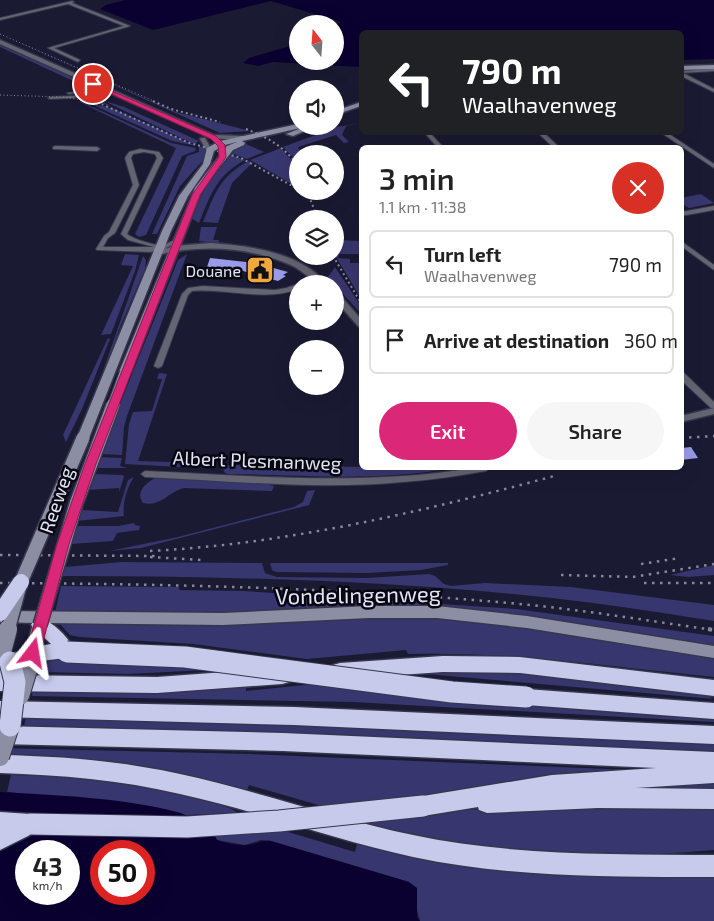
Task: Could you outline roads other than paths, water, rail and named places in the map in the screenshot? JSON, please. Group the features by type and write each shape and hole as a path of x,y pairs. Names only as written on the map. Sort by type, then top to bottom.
{"highway":[{"path":"0,615 21,582"},
{"path":"40,625 58,640 67,652"},
{"path":"3,723 15,682 2,661 33,653 67,652 185,657 452,692 714,711"},
{"path":"0,683 188,684 410,665 468,664 558,668 714,688"},
{"path":"3,723 294,716 714,736"},
{"path":"3,723 312,744 714,761"},
{"path":"0,764 52,765 157,780 414,846 503,860 614,865 714,866"},
{"path":"0,822 187,827 279,821 423,806 552,785 714,773"},
{"path":"423,806 598,798 714,799"},
{"path":"0,839 30,824"},
{"path":"614,865 714,856"}],"main road":[{"path":"684,71 714,68"},
{"path":"344,110 359,105"},
{"path":"344,117 359,112"},
{"path":"215,142 270,134 289,129"},
{"path":"237,144 289,134"},
{"name":"Reeweg","path":"0,757 3,723 33,653 76,504 126,372 162,252 183,195 207,163 215,142"},
{"name":"Reeweg","path":"2,661 21,582 111,372 128,321 162,252 178,244 199,188 222,157 237,144"},
{"name":"Vondelingenweg","path":"0,615 223,618 369,612 437,612 527,622 714,652"}],"street":[{"path":"0,20 77,0"},
{"path":"68,3 128,26 50,48 78,61"},
{"path":"0,42 215,142 222,157"},
{"path":"0,48 91,93"},
{"path":"684,73 714,91"},
{"path":"91,93 65,93 69,96 54,97 91,93 104,92 215,142 237,144"},
{"path":"429,135 439,145"},
{"path":"542,135 554,145"},
{"path":"667,135 682,145"},
{"path":"684,146 714,166"},
{"path":"54,148 96,150 65,151 54,148"},
{"path":"162,252 130,239 124,234 160,158 157,154 134,151 128,158 136,185 112,233 106,237 99,249 162,252 190,252 243,255 269,260 309,275"},
{"path":"684,213 714,208"},
{"path":"139,251 162,252 178,244 266,254 304,268 312,275"},
{"path":"684,245 714,268"},
{"path":"158,366 186,292 201,288 279,293 289,289"},
{"path":"344,305 359,322"},
{"path":"684,378 714,406"},
{"path":"684,418 714,411"},
{"name":"Albert Plesmanweg","path":"145,474 379,481 466,470"}],"railway":[{"path":"0,34 156,102"},
{"path":"0,95 62,97 95,102"},
{"path":"87,101 99,103 187,142 241,158 289,184"},
{"path":"153,101 171,109 220,122"},
{"path":"246,129 275,143 289,155"},
{"path":"311,200 314,210"},
{"path":"338,265 359,300"},
{"path":"684,438 714,436"},
{"path":"150,551 254,541 356,524 558,475"},
{"path":"0,555 157,556"},
{"path":"150,557 202,560"},
{"path":"641,564 680,558"},
{"path":"561,575 633,577 714,564"},
{"path":"0,583 130,584 390,594 544,606 714,630 708,629"},
{"path":"644,583 714,583"}],"place":[{"name":"Douane","path":"260,270"}]}
